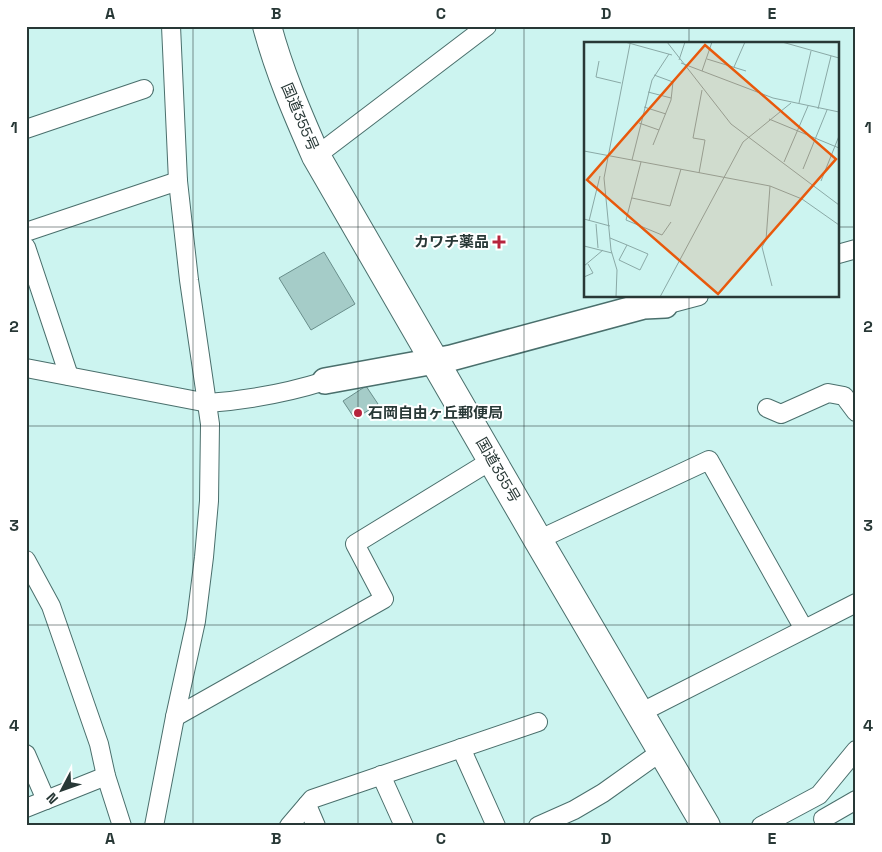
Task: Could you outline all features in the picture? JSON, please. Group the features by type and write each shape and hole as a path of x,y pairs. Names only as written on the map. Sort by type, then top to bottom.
{"highway":[{"name":"国道355号","path":"267,26 274,53 292,102 316,156 706,826"}],"street":[{"path":"154,826 196,621 209,500 210,424 189,280 178,181 171,26"},
{"path":"316,156 487,26"},
{"path":"26,129 144,89"},
{"path":"26,232 178,181"},
{"path":"26,247 69,376"},
{"path":"840,253 856,249"},
{"path":"26,368 208,403 238,401 294,390 325,381 435,362 644,306 664,305 691,298"},
{"path":"768,408 781,414 828,393 844,396 856,412"},
{"path":"175,717 384,599 355,544 492,460"},
{"path":"538,540 709,460 804,629"},
{"path":"26,560 51,606 99,744 106,776 122,826"},
{"path":"640,713 856,603"},
{"path":"289,826 312,799 538,722"},
{"path":"461,748 496,826"},
{"path":"761,826 819,795 856,750"},
{"path":"538,826 574,810 603,793 662,751"},
{"path":"26,754 46,800"},
{"path":"381,775 404,826"},
{"path":"26,808 106,776"},
{"path":"823,818 856,800"},
{"path":"307,806 316,826"}],"building":[{"path":"324,252 355,304 311,330 279,278"},
{"path":"366,386 378,404 355,419 343,401"}],"place":[{"name":"カワチ薬品","path":"499,242"},
{"name":"石岡自由ヶ丘郵便局","path":"358,413"}]}
